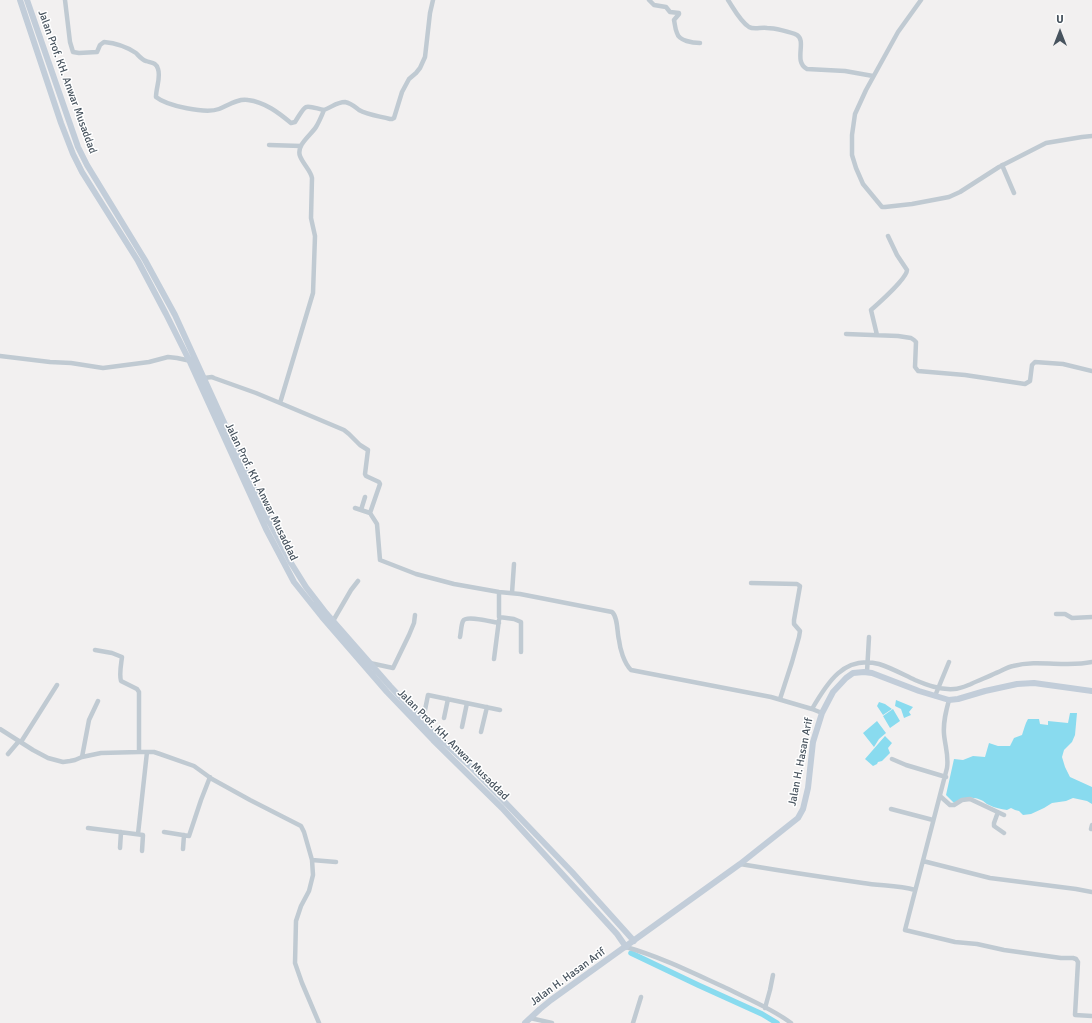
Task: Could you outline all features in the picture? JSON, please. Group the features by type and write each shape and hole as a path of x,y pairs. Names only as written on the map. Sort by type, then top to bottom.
{"street":[{"name":"Jalan Prof. KH. Anwar Musaddad","path":"20,0 61,124 73,154 86,178 138,261 166,314 204,378 222,425 269,521 291,563 306,587 333,620 352,648 370,663 435,734 471,767 572,872 624,928 634,941"},
{"name":"Jalan Prof. KH. Anwar Musaddad","path":"27,0 78,147 87,165 145,260 165,296 222,425 266,530 286,568 322,617 352,648 399,705 502,808 617,934 624,944"},
{"path":"66,0 70,42 73,52 97,52 100,45 104,42 112,43 130,50 145,61 152,62 157,66 159,72 156,97 177,107 217,110 242,100 248,100 255,101 273,109 291,123 295,122 305,107 311,106 324,110"},
{"path":"280,403 313,293 315,236 310,218 312,174 304,166 299,155 299,151 301,146 316,127 324,110 339,103 349,103 365,113 392,119 402,92 409,79 420,68 425,57 433,0"},
{"path":"649,0 654,5 666,6 670,12 679,13 674,20 677,34 690,42 700,43"},
{"path":"728,0 740,18 751,28 768,28 798,36 800,39 801,64 803,67 807,69 845,71 873,76"},
{"path":"921,0 898,32 873,76 855,114 852,135 852,155 856,168 864,184 882,207 912,204 949,197 960,192 1002,165 1046,143 1092,136"},
{"path":"49,85 56,83"},
{"path":"269,145 301,146"},
{"path":"1002,165 1014,193"},
{"path":"877,335 871,310 883,300 908,272 897,255 888,236"},
{"path":"846,334 898,336 914,340 916,342 914,367 918,371 964,375 1025,384 1030,381 1032,365 1035,362 1063,364 1092,371"},
{"path":"0,356 71,363 103,368 168,358 193,361"},
{"path":"204,378 212,377 256,393 344,430 349,434 360,445 368,450 365,475 380,484 370,513"},
{"path":"361,510 365,497"},
{"path":"355,508 370,513 376,524 380,560 434,580 512,593 613,613 616,616 619,642 629,669 631,670 724,687 780,700 817,711 821,692 833,678 853,664 867,667 937,692 959,688 1015,666 1046,663 1071,665 1092,662"},
{"path":"512,593 514,564"},
{"path":"333,620 358,581"},
{"path":"751,583 797,584 800,586 794,620 794,624 800,631 799,637 780,700"},
{"path":"300,589 306,587"},
{"path":"494,659 499,617 499,592"},
{"path":"1056,614 1065,614 1072,618 1092,617"},
{"path":"370,663 393,668 414,623 415,615"},
{"path":"499,617 514,618 521,622 521,652"},
{"path":"460,637 463,621 466,619 471,618 498,623"},
{"path":"867,667 868,637"},
{"path":"95,650 112,653 122,657 120,679 121,681 137,689 139,692 139,752"},
{"path":"937,692 949,662"},
{"path":"867,667 883,666 925,684 949,700 1017,684 1034,683 1092,691"},
{"name":"Jalan H. Hasan Arif","path":"526,1023 533,1020 551,1000 624,944 634,941 740,864 792,824 801,815 808,788 817,711 846,678 867,667"},
{"path":"8,754 18,742 57,685"},
{"path":"423,720 428,695 500,710"},
{"path":"444,718 448,699"},
{"path":"949,700 943,728 948,757 943,799 934,820 904,930 955,942 977,944 1004,950 1061,958 1074,958 1078,962 1075,1015 1092,1016"},
{"path":"82,757 89,720 98,701"},
{"path":"462,727 467,703"},
{"path":"481,732 487,707"},
{"path":"0,730 33,750 59,761 70,762 82,757 101,753 146,752 160,754 194,766 250,800 300,826 304,832 312,860 313,875 309,891 296,921 295,960 302,983 319,1023"},
{"path":"138,834 146,752"},
{"path":"892,758 906,765 946,777"},
{"path":"164,832 189,836 210,777"},
{"path":"943,799 950,805 954,805 962,800 970,799 1004,815"},
{"path":"892,809 934,820"},
{"path":"998,812 994,826 1004,833"},
{"path":"88,828 143,835 142,851"},
{"path":"120,848 121,832"},
{"path":"183,848 184,835"},
{"path":"312,860 336,862"},
{"path":"923,861 990,878 1092,892"},
{"path":"740,864 846,881 915,890"},
{"path":"634,941 637,950"},
{"path":"624,944 679,966 765,1008 791,1023"},
{"path":"765,1008 773,975"},
{"path":"633,1023 641,997"},
{"path":"533,1020 552,1023"}],"water":[{"path":"896,700 913,707 909,712 911,715 904,718 901,709 895,706"},
{"path":"879,702 892,709 883,715 877,706"},
{"path":"893,709 900,721 890,728 883,716"},
{"path":"1070,713 1077,713 1075,735 1072,742 1064,750 1062,757 1070,777 1092,787 1092,804 1087,801 1073,798 1066,801 1052,803 1031,814 1023,815 1019,811 1011,808 1007,810 996,808 988,805 982,800 974,798 963,799 954,803 946,795 954,759 963,760 973,756 985,757 989,743 998,746 1010,746 1014,738 1022,735 1028,719 1039,719 1040,724 1048,725 1048,721 1068,723"},
{"path":"877,721 886,733 879,739 874,747 863,733"},
{"path":"885,736 892,743 888,748 890,753 882,761 873,766 865,759"}],"waterway":[{"path":"631,953 762,1014 777,1023"}]}
